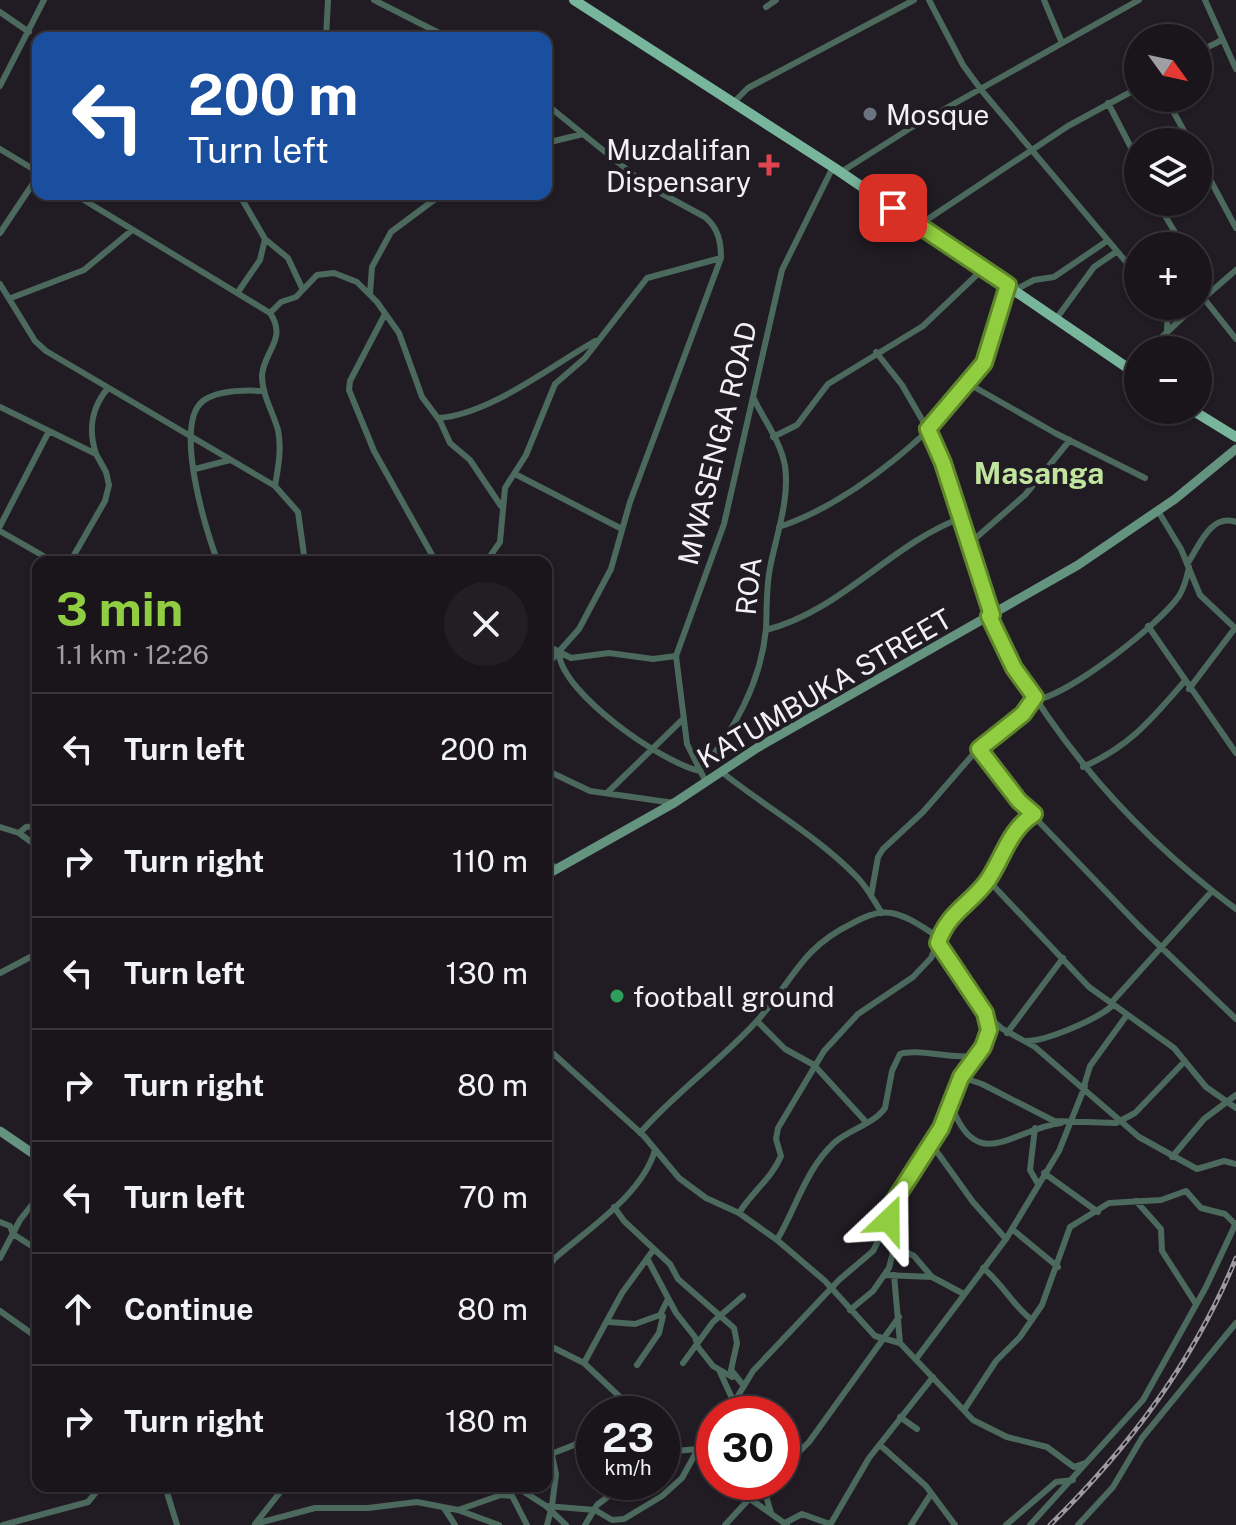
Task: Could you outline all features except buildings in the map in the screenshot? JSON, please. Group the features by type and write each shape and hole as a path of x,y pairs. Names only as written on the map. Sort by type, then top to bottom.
{"main road":[{"path":"574,0 837,170 1124,366"},
{"path":"1212,422 1236,437"},
{"name":"KATUMBUKA STREET","path":"552,871 674,803 757,748 1078,565 1158,511 1236,449"},
{"path":"0,1131 32,1153"}],"street":[{"path":"0,86 44,0"},
{"path":"326,32 328,0"},
{"path":"374,0 437,32"},
{"path":"766,7 776,0"},
{"path":"733,103 748,88 914,0"},
{"path":"929,0 963,65 982,91 1124,261"},
{"path":"1044,0 1062,43"},
{"path":"837,170 1139,0"},
{"path":"1205,0 1236,69"},
{"path":"0,12 29,32"},
{"path":"1212,45 1222,40"},
{"path":"919,225 1033,149 1124,95"},
{"path":"1108,103 1124,134"},
{"path":"552,109 646,185 684,203 713,224 721,246 721,258 622,529 614,561 593,607 552,660"},
{"path":"552,142 583,134"},
{"path":"0,149 32,170"},
{"name":"MWASENGA ROAD","path":"706,782 687,744 676,656 724,524 782,270 837,170"},
{"path":"0,233 32,183"},
{"path":"1212,183 1236,228"},
{"path":"83,200 238,292 270,313 276,321 276,340 262,373 264,391 278,433 275,486"},
{"path":"242,200 265,239 288,258 302,288"},
{"path":"370,293 370,274 391,232 434,200"},
{"path":"11,298 84,270 131,231"},
{"path":"238,292 260,260 265,239"},
{"path":"779,527 822,508 885,465 928,429 984,363 1012,287 1054,277 1107,241"},
{"path":"1056,319 1094,267 1116,252"},
{"path":"490,556 500,542 505,488 515,474 552,387 585,358 647,278 721,258"},
{"path":"773,437 797,425 828,384 923,326 984,268"},
{"path":"1212,291 1236,270"},
{"path":"270,313 281,302 296,297 313,276 334,273 349,276 370,293 402,340 422,397 438,418 450,443 470,460 503,509"},
{"path":"0,284 37,343 275,486 298,512 304,556"},
{"path":"385,314 350,381 349,390 374,451 433,556"},
{"path":"1212,316 1236,339"},
{"path":"1167,320 1167,331"},
{"path":"1162,336 1179,320"},
{"path":"438,418 491,402 598,339"},
{"path":"876,352 928,429 970,543 991,615 1014,668 1083,767 1140,826 1236,909"},
{"path":"969,384 1145,478"},
{"path":"74,556 98,516 108,492 108,477 96,454 92,419 95,406 108,388"},
{"path":"216,556 200,506 189,433 191,418 206,399 226,393 264,391"},
{"name":"ROA","path":"700,771 735,723 747,699 766,630 769,577 779,527 785,466 753,397"},
{"path":"0,407 96,454"},
{"path":"44,556 0,528 48,433"},
{"path":"970,543 1025,495 1070,440"},
{"path":"195,469 233,460"},
{"path":"515,474 622,529"},
{"path":"1158,511 1207,604 1235,628 1189,689"},
{"path":"766,630 837,597 926,532 961,518"},
{"path":"871,896 878,857 883,849 923,812 954,772 1023,714 1036,698 1068,688 1148,626 1179,596 1188,566 1211,527 1223,520 1236,522"},
{"path":"1148,626 1236,753"},
{"path":"552,649 571,658 609,653 653,659 676,656"},
{"path":"559,654 560,667 568,680 591,702 681,767 700,771"},
{"path":"1083,767 1113,753 1142,731 1184,682"},
{"path":"607,793 682,720"},
{"path":"979,749 1019,801 1160,947 1236,1019"},
{"path":"552,771 590,791 674,803"},
{"path":"723,773 798,826 860,879 882,913"},
{"path":"739,1213 753,1191 777,1166 781,1156 776,1139 778,1128 814,1065 849,1022 913,977 931,958 952,914 988,880 1019,825 1034,814"},
{"path":"19,833 32,826"},
{"path":"0,827 19,833 32,843"},
{"path":"552,865 556,868"},
{"path":"988,880 1089,987 1185,1061 1206,1087 1236,1108"},
{"path":"1023,1041 1051,1037 1099,1016 1212,891"},
{"path":"640,1133 665,1104 757,1021 818,943 866,915 882,913 900,915 939,941 985,1013 1007,1033 1023,1041 1084,1086 1121,1122 1172,1157 1197,1169 1224,1161 1236,1164"},
{"path":"0,972 32,956"},
{"path":"1007,1033 1063,958"},
{"path":"738,1396 769,1353 873,1251 897,1196 932,1145 952,1106 961,1077 989,1030 985,1013"},
{"path":"916,1359 962,1293 1006,1239 1063,1144 1090,1066 1127,1015"},
{"path":"757,1021 785,1049 814,1065 867,1123"},
{"path":"777,1240 813,1169 832,1145 885,1108 892,1071 900,1054 920,1051 945,1058 976,1056"},
{"path":"553,1053 640,1133 695,1191 739,1213 777,1240 831,1289 875,1336 900,1343 973,1420 1007,1437 1047,1447 1074,1467 1085,1463"},
{"path":"952,1106 958,1121 978,1144 999,1144 1035,1128 1068,1123 1121,1122 1135,1113 1185,1061"},
{"path":"961,1077 982,1084 1038,1113 1068,1123"},
{"path":"1172,1157 1224,1101 1236,1095"},
{"path":"1038,1113 1030,1170 1038,1184"},
{"path":"932,1145 1006,1239"},
{"path":"552,1262 614,1207 648,1168 655,1150"},
{"path":"1044,1173 1098,1212"},
{"path":"964,1410 996,1361 1032,1320 1048,1295 1070,1227 1082,1217 1117,1201 1161,1200 1186,1191 1201,1208 1225,1214 1236,1224 1143,1400 1030,1525"},
{"path":"1136,1201 1161,1229 1162,1251 1196,1304"},
{"path":"0,1258 32,1206"},
{"path":"614,1207 674,1269 678,1279 735,1331 737,1343 731,1370 734,1378"},
{"path":"850,1310 885,1275 894,1246 889,1220"},
{"path":"0,1222 12,1227 13,1234 32,1246"},
{"path":"1012,1229 1058,1267"},
{"path":"894,1246 923,1265 932,1277"},
{"path":"584,1363 609,1322 622,1293 654,1249"},
{"path":"648,1260 668,1299 696,1343 720,1372 732,1396"},
{"path":"910,1275 923,1265"},
{"path":"983,1268 999,1282 1011,1303 1032,1320"},
{"path":"885,1275 932,1277 962,1293"},
{"path":"894,1275 900,1343"},
{"path":"683,1363 696,1343 743,1296"},
{"path":"637,1365 659,1333 668,1299"},
{"path":"0,1311 32,1334"},
{"path":"609,1322 635,1324 662,1316 683,1321"},
{"path":"800,1453 854,1376 886,1339 899,1317"},
{"path":"1078,1525 1113,1487 1149,1429 1236,1323"},
{"path":"552,1347 584,1363 621,1396"},
{"path":"720,1372 744,1386"},
{"path":"725,1525 752,1500 786,1524 802,1514 830,1525 855,1478 933,1377"},
{"path":"900,1417 917,1429"},
{"path":"552,1454 576,1441"},
{"path":"880,1445 931,1494 955,1525"},
{"path":"550,1508 595,1510 612,1520 633,1515 682,1478 696,1453"},
{"path":"547,1525 556,1474 552,1464"},
{"path":"1006,1525 1056,1482 1073,1480"},
{"path":"3,1525 48,1510 83,1504 94,1492"},
{"path":"167,1492 177,1525"},
{"path":"255,1524 280,1492"},
{"path":"510,1492 527,1525"},
{"path":"525,1492 550,1508 566,1525"},
{"path":"911,1525 931,1494"},
{"path":"458,1510 501,1495 512,1496"},
{"path":"585,1525 603,1500"},
{"path":"767,1500 771,1513"},
{"path":"255,1524 315,1508 368,1508 417,1502 458,1510 499,1525"},
{"path":"444,1508 455,1525"}],"railway":[{"path":"1050,1525 1106,1465 1157,1401 1201,1332 1236,1258"}],"place":[{"name":"Mosque","path":"870,114"},
{"name":"Muzdalifan Dispensary","path":"769,165"},
{"name":"football ground","path":"617,996"}],"district":[{"name":"Masanga","path":"1039,473"}],"route":[{"path":"889,1220 891,1206 948,1116 963,1072 987,1038 989,1030 985,1013 938,943 952,914 978,893 1019,825 1034,814 1019,801 979,749 1023,714 1035,697 1014,668 989,616 992,615 968,537 928,429 984,363 1008,285 893,208"}]}
